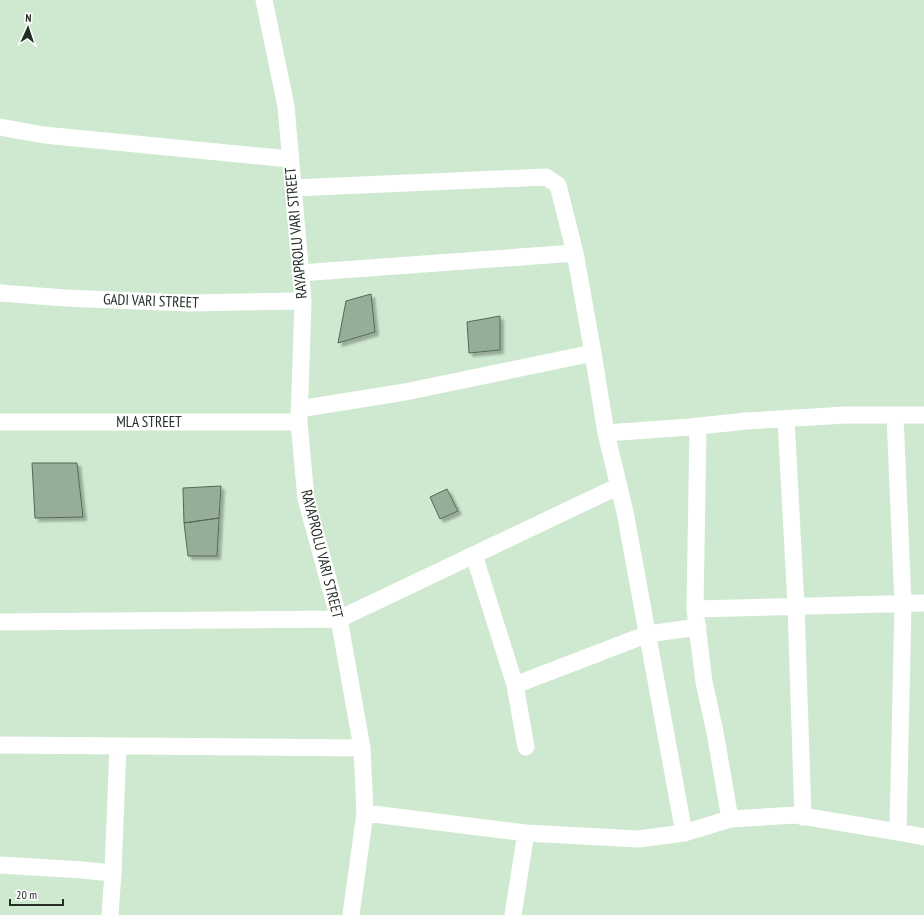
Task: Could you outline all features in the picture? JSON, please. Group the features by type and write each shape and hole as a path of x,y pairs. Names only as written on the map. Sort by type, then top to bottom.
{"street":[{"name":"RAYAPROLU VARI STREET","path":"264,0 286,106 303,302 299,416 306,499 339,619 362,748 365,813 350,915"},
{"path":"0,127 44,135 290,159"},
{"path":"293,188 546,177 558,185 575,253 606,433 626,512 684,833"},
{"path":"300,273 575,253"},
{"name":"GADI VARI STREET","path":"0,293 64,298 188,303 303,302"},
{"name":"MLA STREET","path":"0,422 299,416 405,392 593,353"},
{"path":"606,433 746,421 846,415 924,415"},
{"path":"895,415 903,603 898,832"},
{"path":"786,419 796,606 803,816"},
{"path":"698,426 695,609 704,682 716,732 730,820"},
{"path":"0,622 339,619 620,486"},
{"path":"474,555 515,685 526,747"},
{"path":"695,609 924,603"},
{"path":"515,685 648,634 698,627"},
{"path":"0,745 362,748"},
{"path":"110,915 118,746"},
{"path":"365,813 526,833 638,839 684,833 730,820 796,815 924,837"},
{"path":"513,915 526,833"},
{"path":"0,865 113,873"}],"building":[{"path":"371,294 375,332 338,343 346,301"},
{"path":"500,316 500,350 469,353 467,322"},
{"path":"32,463 77,463 83,517 35,518"},
{"path":"221,486 219,518 184,523 183,488"},
{"path":"447,489 458,511 440,519 430,497"},
{"path":"219,518 217,556 188,556 184,523"}]}
